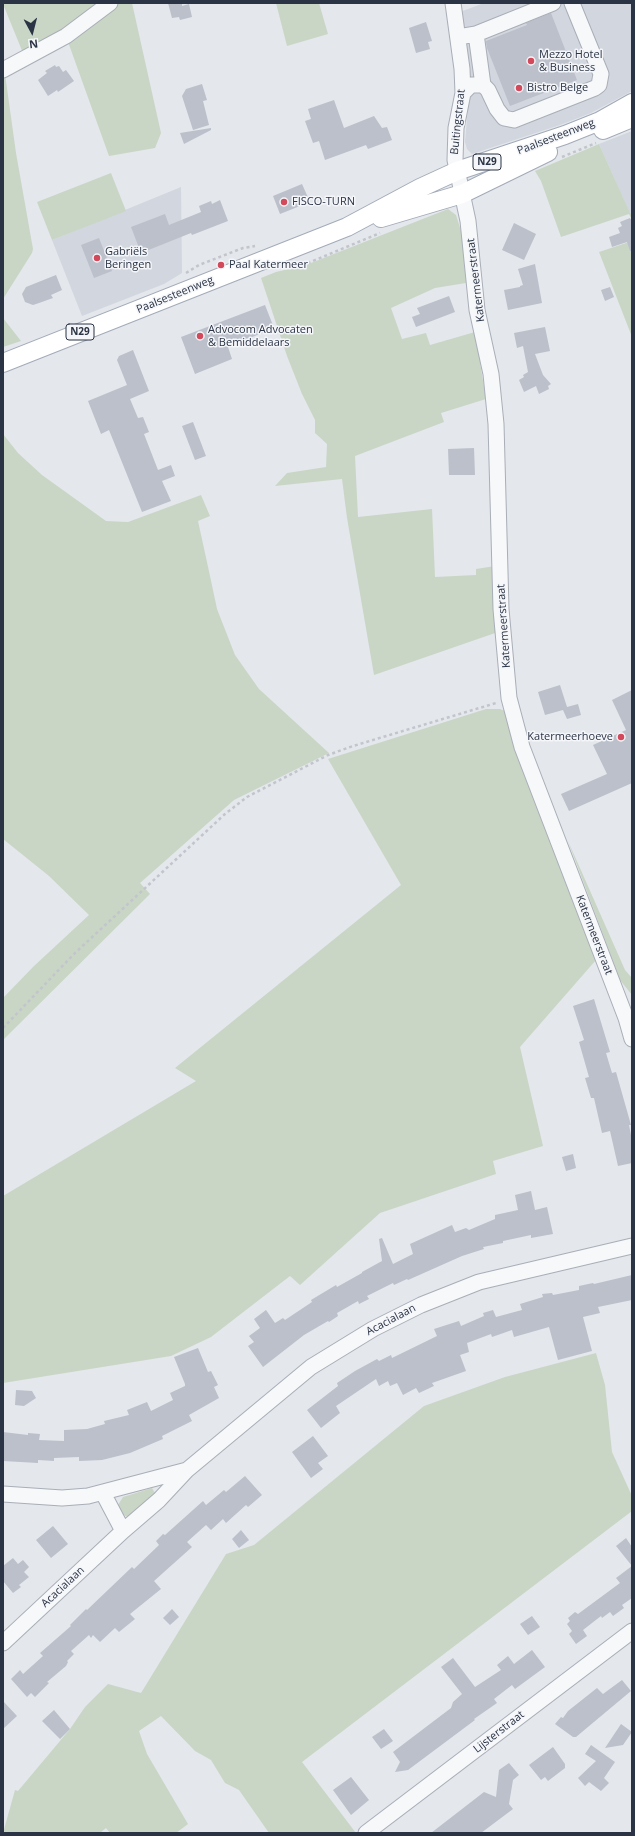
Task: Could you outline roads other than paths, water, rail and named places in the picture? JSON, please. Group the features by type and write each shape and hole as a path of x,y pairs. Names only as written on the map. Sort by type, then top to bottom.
{"main road":[{"name":"Paalsesteenweg","path":"347,227 420,188 457,171 566,135 600,121 632,103"},
{"name":"Paalsesteenweg","path":"3,362 347,227 462,194 554,149 632,118"}],"street":[{"path":"3,70 66,36 110,3"},
{"name":"Buitingstraat","path":"453,3 458,37 463,93 456,128 454,148 462,194"},
{"path":"458,37 476,34 553,3"},
{"path":"476,34 483,85 488,90 497,109 504,118 514,120 595,88 599,84 601,74 572,3"},
{"path":"463,93 471,85 483,85"},
{"name":"Katermeerstraat","path":"462,194 471,239 478,310 491,374 496,424 501,609 509,698 522,747 629,1018 632,1039"},
{"name":"Acacialaan","path":"3,1643 159,1500 187,1470 311,1367 373,1329 400,1315 479,1282 632,1246"},
{"name":"Acacialaan","path":"3,1494 62,1498 103,1493 187,1470"},
{"path":"103,1493 123,1532"},
{"name":"Lijsterstraat","path":"366,1833 632,1630"}],"place":[{"name":"Mezzo Hotel & Business","path":"531,61"},
{"name":"Bistro Belge","path":"519,88"},
{"name":"FISCO-TURN","path":"284,202"},
{"name":"Gabriëls Beringen","path":"97,258"},
{"name":"Paal Katermeer","path":"221,265"},
{"name":"Advocom Advocaten & Bemiddelaars","path":"200,336"},
{"name":"Katermeerhoeve","path":"621,737"}]}
